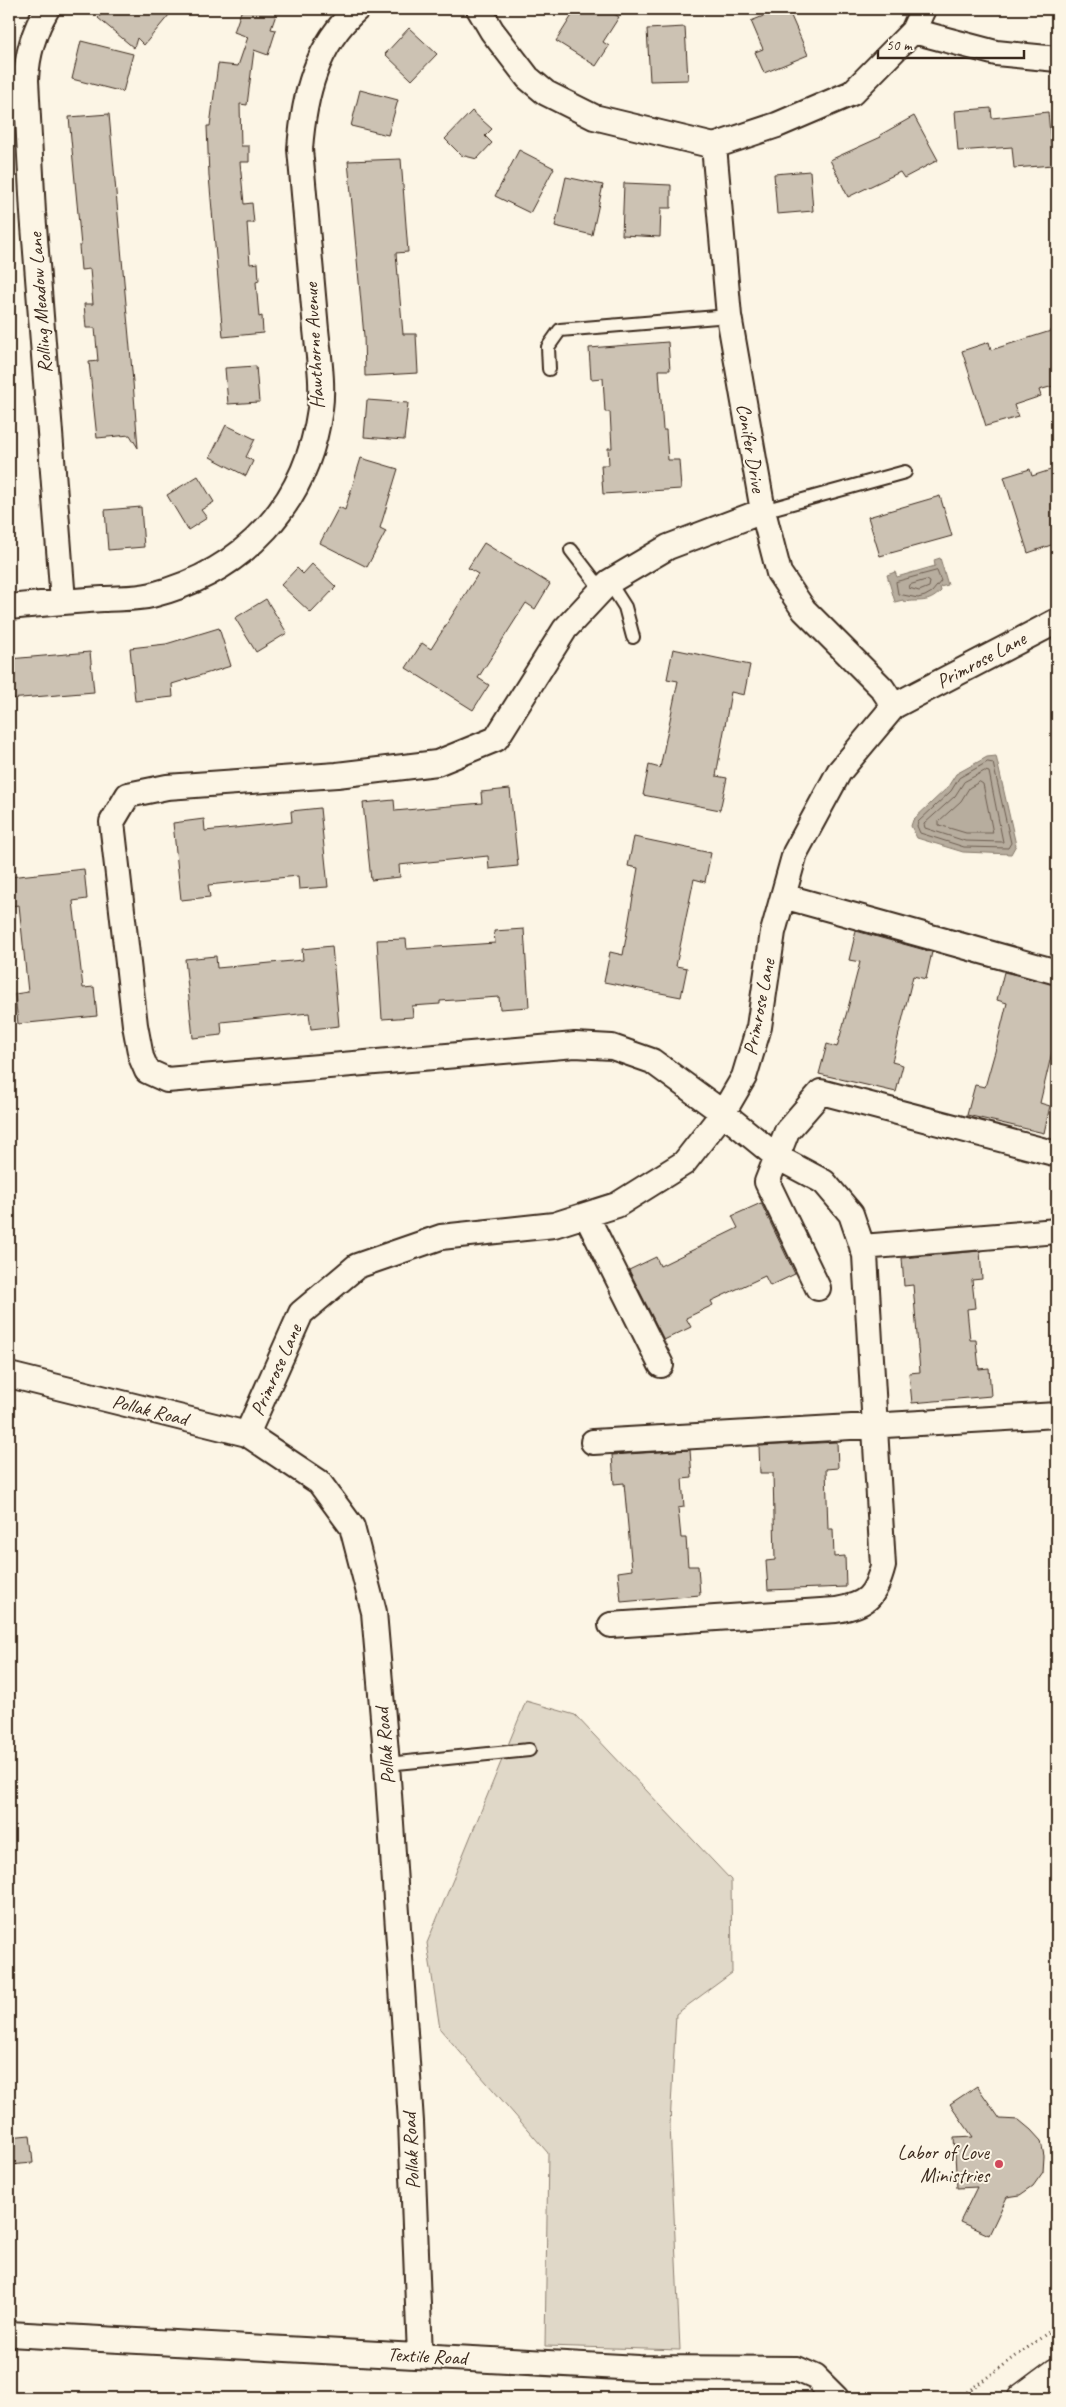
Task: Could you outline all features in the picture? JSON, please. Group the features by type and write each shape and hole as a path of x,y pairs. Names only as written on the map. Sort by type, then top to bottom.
{"highway":[{"path":"1022,2398 1057,2372"}],"street":[{"name":"Rolling Meadow Lane","path":"46,9 39,22 27,58 26,80 33,213 63,601"},
{"name":"Hawthorne Avenue","path":"9,607 63,601 150,596 187,583 225,565 262,534 283,509 302,476 314,439 320,407 319,364 300,149 302,117 310,82 320,57 337,30 357,9"},
{"path":"479,9 492,31 528,78 546,93 594,117 714,146 777,124 852,93 913,31 922,9"},
{"path":"913,31 996,53 1057,59"},
{"name":"Conifer Drive","path":"714,146 729,316 763,511 779,573 804,610 882,688 894,706"},
{"path":"612,1625 857,1606 877,1588 882,1566 865,1256 851,1214 824,1182 777,1157 723,1113 652,1061 612,1047 575,1045 167,1080 147,1071 141,1057 135,1025 112,822 128,795 167,787 337,774 437,763 496,738 565,629 606,585 668,547 763,511"},
{"name":"Primrose Lane","path":"247,1434 301,1312 357,1266 441,1237 554,1225 586,1215 617,1205 684,1162 723,1113 744,1077 759,1028 773,932 795,853 839,772 894,706 1057,621"},
{"path":"783,896 1057,972"},
{"path":"818,1288 767,1182 787,1131 821,1092 1057,1154"},
{"path":"586,1215 661,1365"},
{"path":"862,1247 1057,1231"},
{"name":"Pollak Road","path":"9,1375 247,1434 319,1482 352,1527 374,1612 387,1764 411,2122 420,2356"},
{"path":"593,1442 1057,1415"},
{"name":"Textile Road","path":"9,2334 639,2368 797,2368 814,2377 836,2398"}],"lane":[{"path":"549,369 548,347 560,330 729,316"},
{"path":"763,511 905,472"},
{"path":"571,550 625,607 633,637"},
{"path":"387,1764 529,1750"}],"path":[{"path":"959,2398 1057,2326"}],"shaded area":[{"path":"526,1701 575,1715 731,1880 732,1973 676,2014 670,2125 680,2350 545,2346 548,2153 440,2029 427,1943"}],"water":[{"path":"940,558 948,585 940,587 941,591 927,600 895,602 887,575 895,572 897,577 935,566 934,560"},
{"path":"996,756 1016,845 1011,854 963,852 917,838 911,826 913,820 947,788 956,774 987,757"}],"building":[{"path":"106,9 174,9 144,45 137,38 134,48 98,18"},
{"path":"242,9 278,9 271,29 276,30 268,55 254,50 247,105 240,104 241,146 249,146 249,162 240,162 244,204 252,203 254,223 247,223 250,264 258,263 259,281 256,282 259,317 262,316 263,333 223,337 209,176 207,126 210,126 218,64 238,66 248,37 234,32"},
{"path":"576,9 606,9 619,17 603,42 609,46 596,66 556,41"},
{"path":"781,9 788,9 808,55 764,73 755,52 763,49 751,21"},
{"path":"685,27 688,80 650,81 647,29"},
{"path":"409,28 437,54 412,80 385,54"},
{"path":"81,41 133,54 123,92 72,79"},
{"path":"360,90 398,100 388,135 351,126"},
{"path":"991,108 992,118 1048,112 1053,165 1014,168 1012,147 958,151 955,111"},
{"path":"472,111 492,129 485,136 492,143 477,159 461,155 445,139"},
{"path":"109,114 138,448 130,435 97,438 89,362 98,361 95,328 86,328 84,304 93,304 90,269 81,270 79,246 81,246 69,117"},
{"path":"914,116 938,160 904,178 900,172 848,197 830,160 881,137 880,135"},
{"path":"519,150 554,168 530,213 495,196"},
{"path":"401,159 408,252 396,253 403,334 416,334 418,373 365,376 364,336 348,161"},
{"path":"810,171 813,211 777,214 774,174"},
{"path":"566,177 603,185 592,235 555,226"},
{"path":"624,183 671,185 671,208 661,208 660,237 622,235"},
{"path":"1057,329 1057,385 1039,390 1041,396 1014,405 1018,417 986,426 962,351 989,342 991,350"},
{"path":"668,342 670,370 659,370 663,430 666,430 668,460 679,460 681,489 603,494 601,465 609,465 608,448 612,448 610,412 605,412 603,378 591,379 589,348"},
{"path":"256,366 259,402 228,404 225,368"},
{"path":"367,400 408,403 404,440 364,437"},
{"path":"226,425 255,439 246,457 253,461 246,476 210,457"},
{"path":"361,458 398,469 380,528 386,531 367,567 320,543 339,507 345,510"},
{"path":"1057,468 1057,543 1028,553 1004,477 1030,469 1032,476"},
{"path":"198,476 214,502 201,510 207,518 188,530 167,495"},
{"path":"940,496 952,536 880,556 868,517"},
{"path":"141,507 144,547 108,550 105,510"},
{"path":"484,543 550,584 535,609 526,603 478,678 489,685 473,710 406,668 422,643 431,649 478,574 468,568"},
{"path":"312,564 336,587 311,613 281,585 297,568 303,574"},
{"path":"266,599 287,633 256,652 235,618"},
{"path":"219,628 231,666 172,684 173,697 135,701 130,648 166,644"},
{"path":"673,649 750,665 744,695 731,692 716,776 727,778 720,810 643,795 649,765 660,768 678,681 667,679"},
{"path":"90,652 94,692 9,699 9,659"},
{"path":"510,789 518,866 489,869 488,856 399,865 400,877 371,880 363,803 394,800 395,811 482,803 481,792"},
{"path":"320,808 328,887 299,889 298,876 208,885 210,897 181,900 173,823 204,819 205,831 292,822 291,811"},
{"path":"634,837 711,853 705,882 694,879 676,966 687,968 681,997 604,982 610,952 623,955 638,868 628,866"},
{"path":"84,869 87,899 73,901 83,988 94,987 97,1016 18,1024 15,994 28,992 19,905 9,906 9,877"},
{"path":"524,929 529,1007 500,1009 499,997 440,1001 440,1004 412,1006 413,1017 382,1019 377,940 406,939 407,949 495,943 494,931"},
{"path":"856,931 932,952 926,979 913,976 892,1062 903,1065 896,1092 819,1074 827,1044 837,1047 860,962 849,960"},
{"path":"332,946 339,1026 311,1029 309,1013 221,1022 222,1035 193,1038 185,959 216,956 217,968 303,960 302,949"},
{"path":"1004,972 1057,985 1057,1031 1040,1103 1050,1106 1044,1133 967,1115 975,1085 985,1087 996,1048 1007,1003 997,1000"},
{"path":"761,1203 795,1274 770,1286 765,1276 711,1301 713,1305 686,1318 691,1327 664,1340 629,1270 656,1257 660,1266 738,1228 732,1216"},
{"path":"980,1251 982,1279 972,1280 975,1308 967,1309 970,1340 976,1340 979,1369 989,1368 991,1396 912,1403 909,1373 920,1372 913,1285 904,1286 902,1258"},
{"path":"837,1442 838,1468 826,1469 828,1529 833,1529 834,1557 845,1556 846,1587 768,1590 766,1561 775,1560 773,1473 760,1473 759,1446"},
{"path":"690,1450 692,1478 682,1479 684,1507 678,1508 681,1538 686,1538 688,1566 698,1566 700,1595 621,1602 618,1572 632,1570 624,1483 614,1484 612,1455"},
{"name":"Labor of Love Ministries","path":"977,2086 1000,2119 1019,2120 1031,2130 1041,2141 1044,2156 1043,2172 1033,2186 1020,2195 1007,2197 989,2235 960,2222 977,2187 957,2188 954,2138 973,2137 950,2104"},
{"path":"30,2135 33,2163 9,2165 9,2137"}],"place":[{"name":"Labor of Love Ministries","path":"999,2164"}]}
